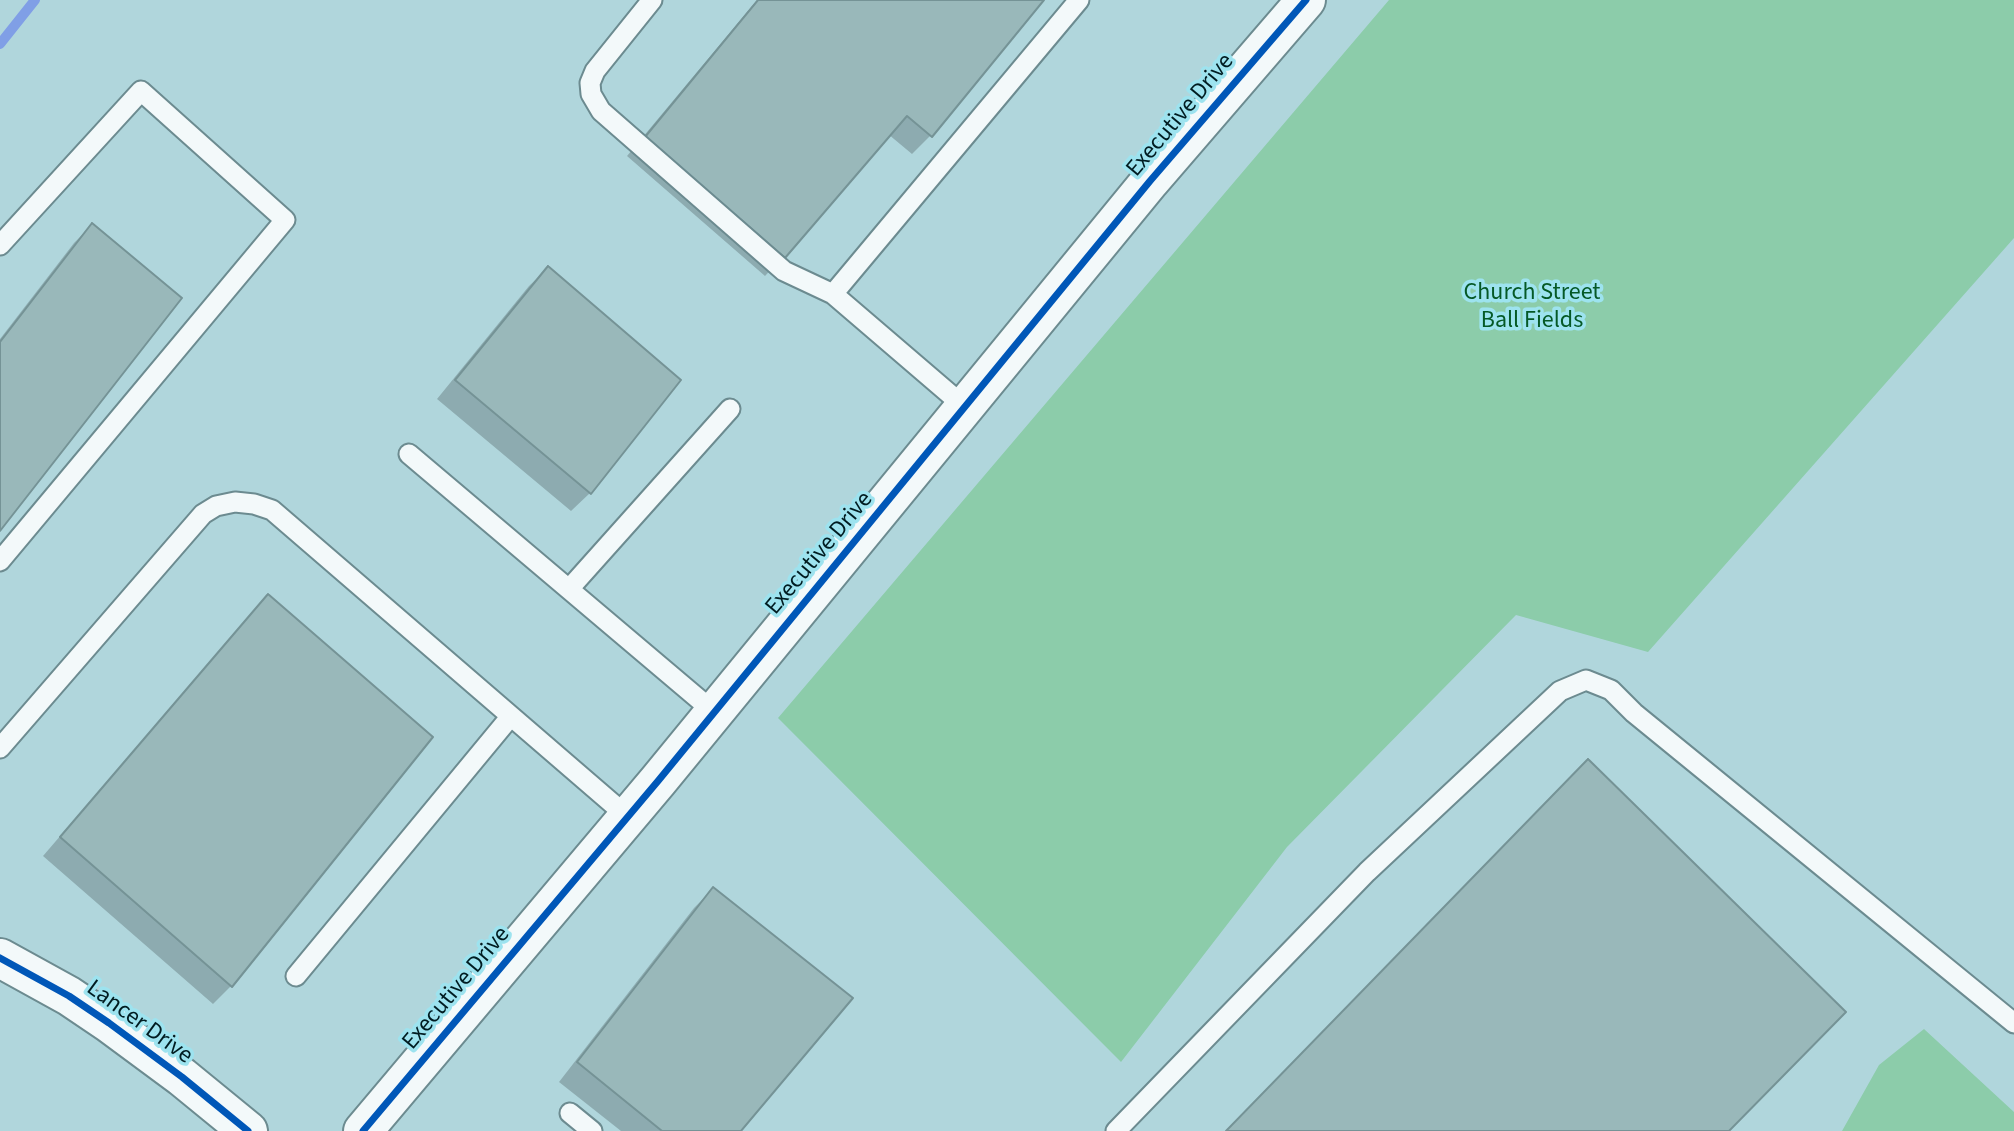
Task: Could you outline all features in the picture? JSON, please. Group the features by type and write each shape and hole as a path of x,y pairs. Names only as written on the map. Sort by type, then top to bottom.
{"street":[{"name":"Executive Drive","path":"363,1131 715,712 1150,181 1306,0"},
{"name":"Lancer Drive","path":"0,958 69,996 110,1023 248,1131"}],"lane":[{"path":"652,0 595,71 590,82 591,94 601,111 784,271 833,294 966,408"},
{"path":"833,294 1079,0"},
{"path":"0,245 141,91 285,220 0,561"},
{"path":"569,589 730,410"},
{"path":"409,454 715,712"},
{"path":"0,748 203,514 216,506 235,502 254,504 272,510 628,817"},
{"path":"1116,1131 1367,872 1560,691 1586,680 1612,690 1645,722 2014,1023"},
{"path":"296,976 511,716"},
{"path":"570,1113 592,1131"}],"green space":[{"name":"Church Street Ball Fields","path":"1389,0 2014,0 2014,238 1648,652 1516,615 1287,847 1121,1062 778,718"},
{"path":"1924,1029 2014,1112 2014,1131 1842,1131 1879,1065"}],"building":[{"path":"758,0 1044,0 932,137 907,116 785,258 645,137"},
{"path":"92,223 182,298 0,531 0,342"},
{"path":"548,266 681,380 591,494 455,380"},
{"path":"268,594 433,737 232,987 60,837"},
{"path":"1588,759 1846,1012 1729,1131 1226,1131"},
{"path":"713,887 853,998 741,1131 662,1131 577,1062"}],"waterway":[{"path":"0,44 35,0"}],"cycle path":[{"path":"363,1131 658,781 1150,181 1306,0"},
{"path":"0,958 69,996 109,1023 182,1077 248,1131"}]}
